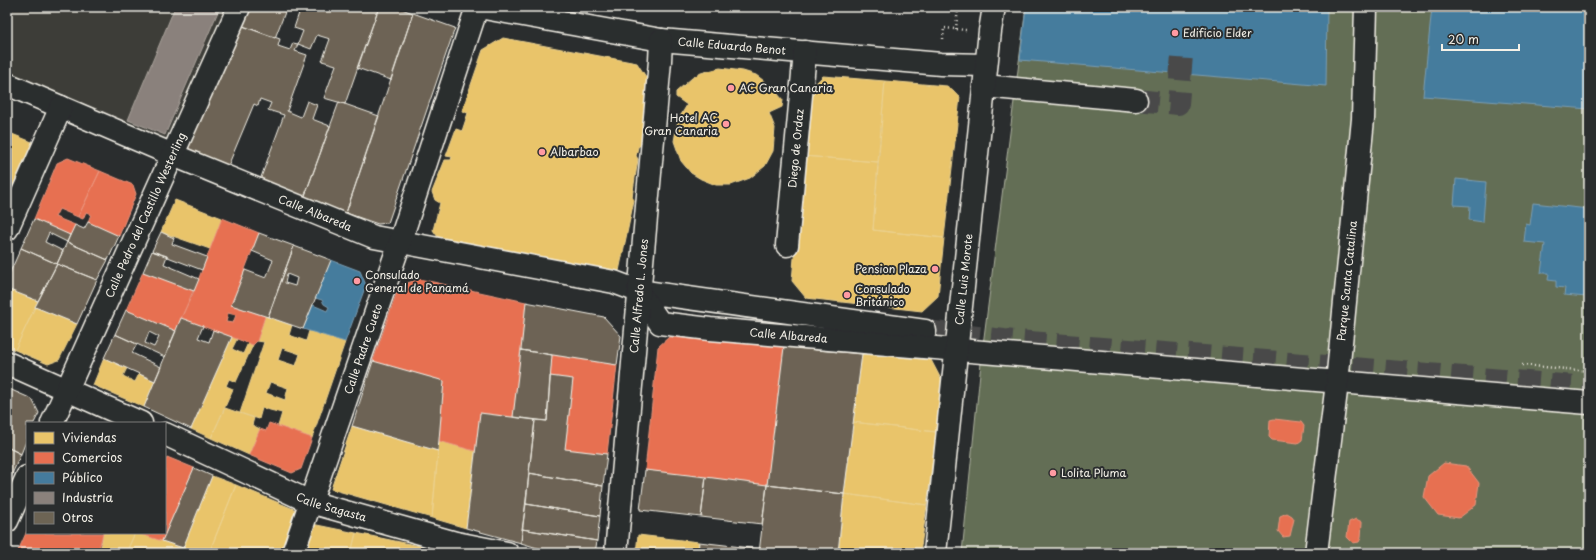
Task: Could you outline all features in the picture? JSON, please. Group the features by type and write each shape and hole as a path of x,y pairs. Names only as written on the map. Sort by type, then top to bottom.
{"street":[{"name":"Calle Pedro del Castillo Westerling","path":"52,422 239,7"},
{"name":"Calle Eduardo Benot","path":"478,7 661,40 941,64 985,76 1136,100"},
{"name":"Calle Padre Cueto","path":"293,553 400,242 478,7"},
{"name":"Calle Luis Morote","path":"935,553 985,76 994,7"},
{"name":"Parque Santa Catalina","path":"1316,553 1337,383 1363,119 1366,7"},
{"name":"Calle Alfredo L. Jones","path":"616,553 661,40"},
{"name":"Diego de Ordaz","path":"787,245 805,52"},
{"name":"Calle Albareda","path":"7,84 173,155 374,237 614,282 638,291 925,331"},
{"path":"7,229 61,107"},
{"name":"Calle Albareda","path":"638,291 660,323 710,329 956,351"},
{"path":"956,351 1589,403"},
{"path":"7,363 67,388 139,422"},
{"name":"Calle Sagasta","path":"166,434 310,502 455,548 507,553"},
{"path":"7,521 26,479"}],"path":[{"path":"956,29 958,7"},
{"path":"941,64 944,28 990,31"},
{"path":"1522,365 1589,371"}],"shaded area":[{"path":"7,7 231,7 172,141 7,74"}],"green space":[{"path":"1026,7 1589,7 1589,553 962,553 982,353"}],"building: Viviendas":[{"name":"Albarbao","path":"503,38 637,63 648,80 642,144 638,147 636,156 638,159 632,197 634,200 619,271 614,273 438,237 433,230 440,203 435,200 432,192 445,160 451,160 452,157 446,156 456,129 462,131 468,113 462,111 483,50"},
{"name":"Hotel AC Gran Canaria","path":"720,68 743,71 756,75 771,86 783,100 782,107 769,113 775,128 773,151 765,166 750,178 731,185 716,185 691,173 681,161 674,141 678,120 687,105 676,97 676,92 692,78 701,73"},
{"path":"823,76 885,81 878,162 803,156 810,89"},
{"path":"885,81 947,86 960,97 944,238 873,230"},
{"path":"7,132 32,142 7,198"},
{"path":"803,156 878,162 873,230 944,238 938,296 922,311 806,298 792,281"},
{"path":"175,200 222,218 210,249 161,232"},
{"path":"7,289 38,301 15,350 7,346"},
{"path":"35,307 77,324 59,360 48,364 15,350"},
{"path":"265,316 292,325 289,335 306,341 309,331 345,342 312,438 278,426 282,413 262,408 259,419 240,413 264,342 257,341","holes":["282,348 300,354 296,366 278,360","270,382 288,388 285,400 266,393"]},
{"path":"232,337 237,339 232,349 243,354 248,343 253,345 236,382 229,379 226,386 233,389 211,438 191,429"},
{"path":"862,354 931,360 942,381 936,432 853,422"},
{"path":"104,358 127,368 123,376 135,382 139,374 155,381 144,407 93,385"},
{"path":"225,408 254,418 252,425 260,429 249,455 211,438"},
{"path":"853,422 936,432 927,505 844,494"},
{"path":"352,426 438,451 432,518 331,489"},
{"path":"439,441 475,451 466,528 432,518"},
{"path":"212,476 236,485 209,553 199,553 183,548"},
{"path":"236,485 296,510 280,553 209,553"},
{"path":"844,494 927,505 920,553 838,553"},
{"path":"312,524 356,533 351,553 303,553"},
{"path":"356,533 444,551 444,553 351,553"},
{"path":"103,534 135,534 126,553 100,553"},
{"path":"135,534 140,534 199,553 126,553"},
{"path":"638,535 699,542 698,553 636,553"}],"building: Comercios":[{"path":"68,158 100,171 78,217 59,209 55,217 75,225 70,235 34,219 57,163"},
{"path":"100,171 133,185 136,194 119,236 88,222 91,214 86,212 83,219 78,217"},
{"path":"222,218 259,233 231,305 265,316 257,341 253,345 181,318 194,291","holes":["228,313 236,315 233,323 226,322"]},
{"path":"143,272 193,291 176,331 126,310"},
{"path":"419,279 526,302 513,417 480,413 475,451 439,441 444,381 373,361 399,286"},
{"path":"669,337 784,347 767,485 645,470 658,347"},
{"path":"552,355 617,365 607,454 565,449 573,379 550,376"},
{"path":"1274,419 1301,422 1304,426 1302,440 1298,443 1272,440 1269,437 1270,420"},
{"path":"269,423 312,438 301,469 292,473 249,455 260,429 266,431"},
{"path":"167,457 194,468 166,532"},
{"path":"1444,463 1466,466 1479,483 1476,505 1459,518 1438,515 1424,497 1428,476"},
{"path":"1287,513 1294,519 1290,536 1283,537 1278,531 1280,516"},
{"path":"1356,519 1362,522 1361,538 1359,542 1353,543 1347,537 1349,522"},
{"path":"26,533 103,534 98,553 17,553"},
{"path":"140,534 165,534 162,541"}],"building: Público":[{"name":"Edificio Elder","path":"1026,7 1327,7 1326,86 1020,60"},
{"path":"1432,7 1589,7 1589,109 1423,96"},
{"path":"1456,179 1486,182 1483,222 1469,220 1470,206 1454,205"},
{"path":"1533,203 1589,209 1587,297 1564,295 1565,288 1556,287 1556,281 1548,280 1549,273 1541,273 1545,244 1524,242 1526,224 1530,225"},
{"path":"331,260 360,271 366,285 345,342 303,329 313,305 327,311 329,307 324,304 322,300 315,298"}],"building: Industria":[{"path":"175,7 220,7 165,135 128,120"}],"building: Otros":[{"path":"248,7 287,7 275,38 240,25"},
{"path":"301,7 379,7 345,104 324,98 336,65 322,61 330,39 317,35 311,49 298,44 303,31 294,28"},
{"path":"379,7 396,7 413,13 391,80 357,68"},
{"path":"413,13 455,28 388,223 378,224 346,213"},
{"path":"240,25 280,39 278,46 290,50 293,43 298,44 295,51 307,55 287,111 301,117 307,101 317,105 312,119 330,126 304,198 260,180 284,115 268,110 271,103 260,99 258,106 254,104 228,166 187,148"},
{"path":"339,102 379,116 346,213 304,198"},
{"path":"34,219 70,235 67,242 49,233 45,242 63,251 57,264 21,248"},
{"path":"88,222 119,236 108,260 67,242 75,225 84,229"},
{"path":"161,232 174,238 172,244 207,257 202,270 152,251"},
{"path":"259,233 294,246 268,317 231,305 245,270 266,278 273,260 252,251"},
{"path":"67,242 108,260 97,280 57,264"},
{"path":"294,246 331,260 303,329 268,317","holes":["287,274 297,278 295,286 285,283"]},
{"path":"21,248 57,264 38,301 7,289 7,279"},
{"path":"152,251 167,256 164,264 199,279 194,291 143,272"},
{"path":"57,264 97,280 77,324 35,307"},
{"path":"526,302 604,317 621,336 617,365 521,350"},
{"path":"126,310 176,331 165,357 115,334","holes":["149,332 159,337 154,347 145,343"]},
{"path":"181,318 203,326 198,338 209,342 213,330 232,337 191,429 144,407"},
{"path":"115,334 137,344 132,353 161,367 155,381 104,358"},
{"path":"784,347 862,354 844,494 767,485"},
{"path":"521,350 552,355 547,421 513,417"},
{"path":"373,361 444,381 438,451 352,426"},
{"path":"550,376 573,379 565,449 607,454 603,486 529,473 535,420 547,421"},
{"path":"7,388 32,399 39,413 34,422 26,422 26,442 21,454 7,447"},
{"path":"480,413 535,420 521,543 466,528"},
{"path":"7,447 21,454 7,485"},
{"path":"194,468 212,476 183,548 162,541"},
{"path":"645,470 706,477 701,517 640,510"},
{"path":"529,473 603,486 600,516 526,504"},
{"path":"706,477 767,485 762,524 701,517"},
{"path":"767,485 844,494 838,553 759,553"},
{"path":"526,504 600,516 597,541 522,529"},
{"path":"522,529 597,541 595,553 554,553 521,543"},
{"path":"699,542 759,549 759,553 698,553"}],"tunnel":[{"path":"1136,100 1178,104 1182,55"},
{"path":"925,331 1004,340 1589,387"}],"place":[{"name":"Edificio Elder","path":"1175,33"},
{"name":"AC Gran Canaria","path":"731,88"},
{"name":"Hotel AC Gran Canaria","path":"726,124"},
{"name":"Albarbao","path":"542,152"},
{"name":"Pension Plaza","path":"935,269"},
{"name":"Consulado General de Panamá","path":"357,281"},
{"name":"Consulado Británico","path":"847,295"},
{"name":"Lolita Pluma","path":"1053,473"}]}
